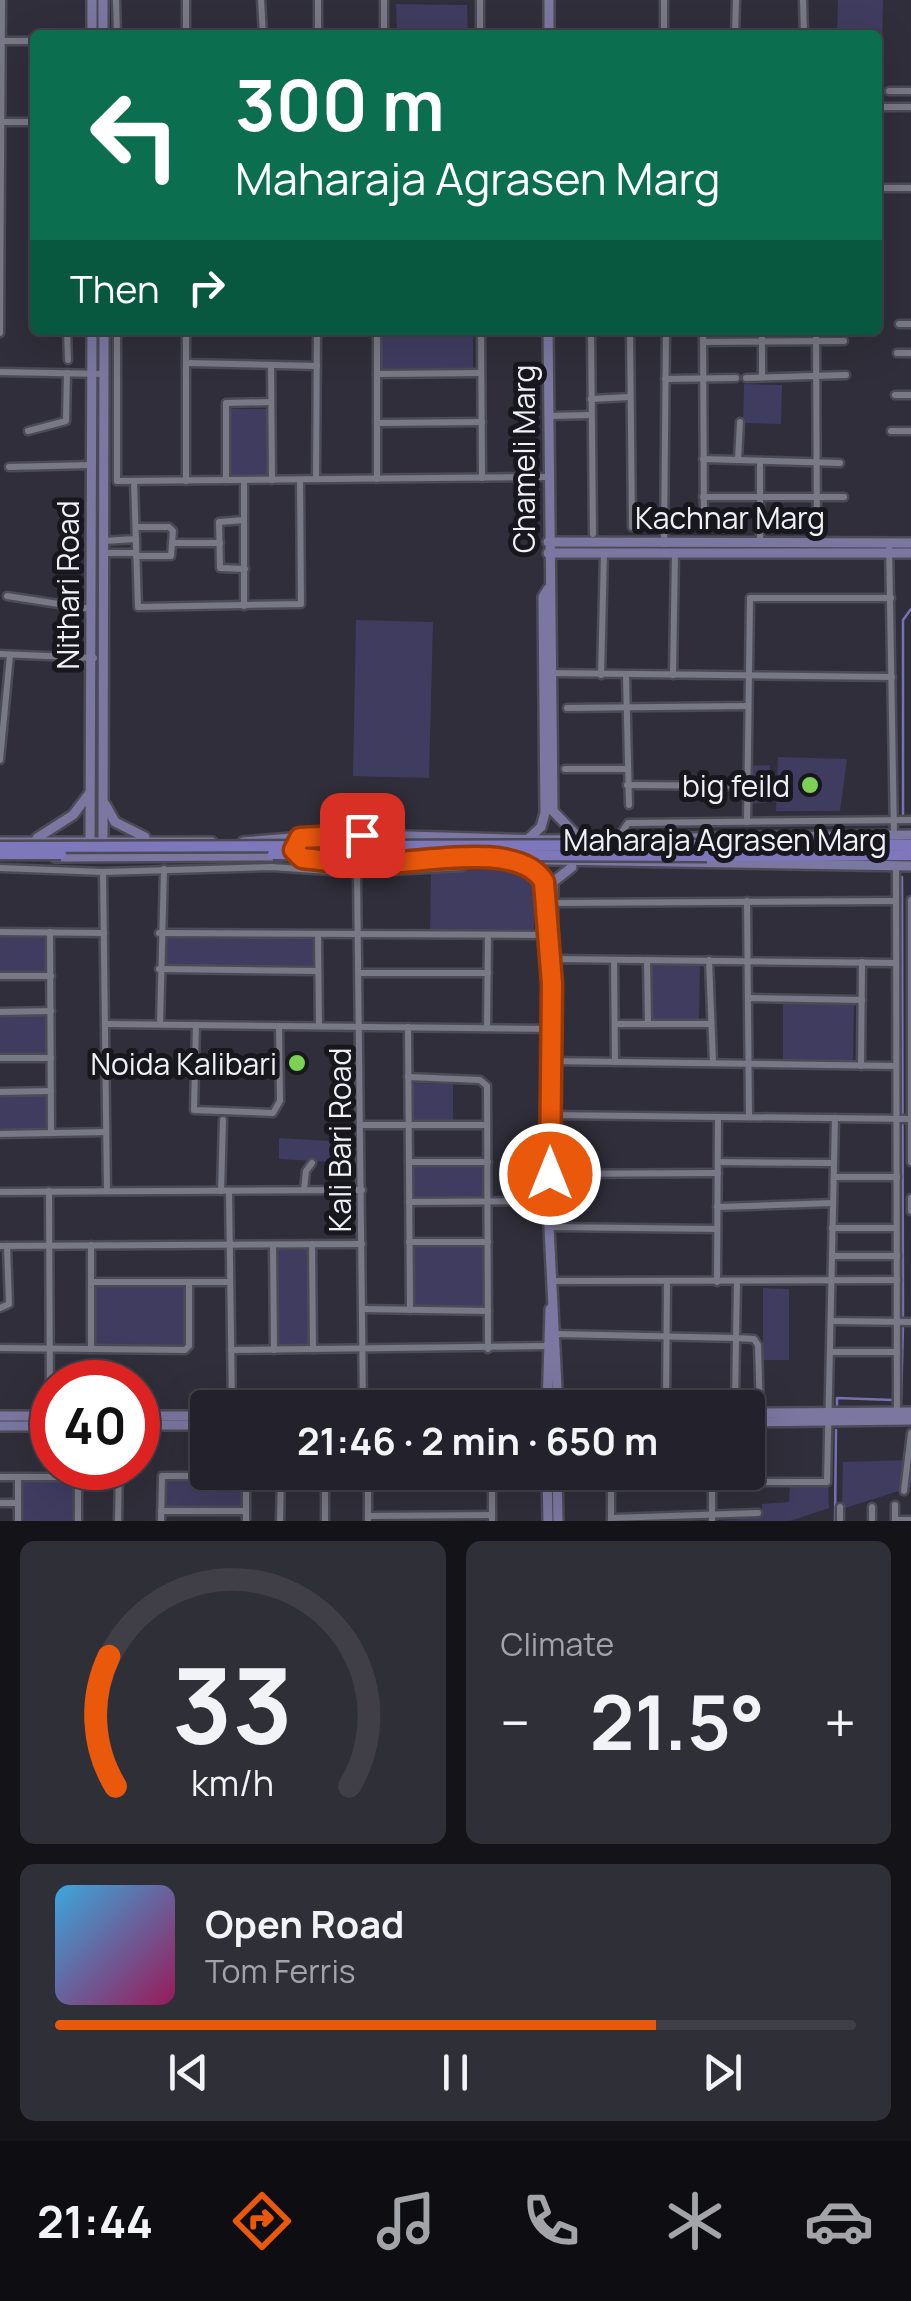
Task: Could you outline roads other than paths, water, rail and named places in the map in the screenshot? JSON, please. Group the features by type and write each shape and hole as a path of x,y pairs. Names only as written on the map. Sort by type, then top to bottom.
{"main road":[{"path":"2,851 911,845"},
{"path":"2,851 911,855"}],"street":[{"path":"0,333 2,0"},
{"path":"92,0 92,30"},
{"path":"103,0 103,30"},
{"path":"116,0 116,30"},
{"path":"186,0 186,30"},
{"path":"262,0 263,30"},
{"path":"318,0 318,30"},
{"path":"384,0 384,30"},
{"path":"480,0 480,30"},
{"path":"549,0 549,30"},
{"path":"664,0 664,30"},
{"path":"736,0 736,30"},
{"path":"804,0 804,30"},
{"path":"1,41 30,41"},
{"path":"889,91 911,91"},
{"path":"882,107 911,107"},
{"path":"1,122 30,122"},
{"path":"882,188 911,188"},
{"path":"898,324 911,324"},
{"path":"68,335 68,360"},
{"name":"Nithari Road","path":"89,857 98,658 92,609 98,521 92,465 92,335"},
{"path":"103,857 98,658 104,541 98,521 104,335"},
{"path":"117,335 116,482 548,477"},
{"path":"186,335 186,481"},
{"path":"316,480 317,335"},
{"path":"377,335 377,479"},
{"path":"481,335 482,478"},
{"name":"Chameli Marg","path":"548,335 548,589 543,597 553,812 582,840"},
{"path":"591,335 593,534"},
{"path":"630,335 632,527"},
{"path":"666,335 667,550 674,676"},
{"path":"703,335 704,526"},
{"path":"762,335 762,377"},
{"path":"816,335 816,542"},
{"path":"703,342 844,340"},
{"path":"898,352 911,353"},
{"path":"186,363 317,366"},
{"path":"271,365 272,480"},
{"path":"0,372 104,374"},
{"path":"28,431 66,422 67,373"},
{"path":"377,374 481,373"},
{"path":"746,378 846,375"},
{"path":"665,379 736,378"},
{"path":"895,395 911,395"},
{"path":"591,399 630,396"},
{"path":"226,480 226,403 271,402"},
{"path":"548,416 591,415"},
{"path":"377,423 482,422"},
{"path":"738,460 740,422"},
{"path":"891,431 911,431"},
{"path":"703,458 840,462"},
{"path":"760,461 760,542"},
{"path":"8,467 92,465"},
{"path":"244,480 244,606"},
{"path":"134,481 138,607 297,605 302,600 300,480"},
{"path":"704,498 844,497"},
{"path":"244,520 220,520 220,568 244,569"},
{"path":"103,554 170,556 171,528 136,527"},
{"path":"104,541 136,540"},
{"name":"Kachnar Marg","path":"548,542 667,550 889,548 911,543"},
{"name":"Kachnar Marg","path":"548,554 604,554 760,542 816,542 889,548 911,554"},
{"path":"172,543 220,543"},
{"path":"889,548 894,834"},
{"path":"601,675 604,554"},
{"path":"7,596 92,609"},
{"path":"747,822 750,598 891,598"},
{"path":"0,654 98,658"},
{"path":"0,760 10,655"},
{"path":"549,673 892,677"},
{"name":"Chameli Marg","path":"527,840 540,827 545,813 549,673"},
{"path":"626,675 629,805"},
{"path":"567,708 746,706"},
{"path":"565,769 627,769"},
{"path":"627,785 746,786"},
{"path":"30,841 73,815 91,790"},
{"path":"103,802 115,822 156,841"},
{"path":"617,864 617,839 628,824 911,820"},
{"name":"Maharaja Agrasen Marg","path":"2,851 30,841 300,838 340,834 527,840 911,836"},
{"path":"300,838 294,850 302,858"},
{"path":"411,861 374,858 369,850 375,842 422,839"},
{"path":"2,851 12,868"},
{"name":"Maharaja Agrasen Marg","path":"2,851 89,857 302,858 366,864 474,858 617,864 911,866"},
{"path":"0,868 103,872 272,867 358,873 462,867 474,858"},
{"path":"521,861 540,873 549,903 554,960 549,1227 557,1334 551,1390"},
{"path":"552,984 545,936 556,875 584,863"},
{"path":"896,866 896,1066 911,1162"},
{"path":"160,1024 159,933 164,869"},
{"path":"103,872 107,1191"},
{"name":"Kali Bari Road","path":"358,873 363,1390"},
{"path":"897,1409 896,1178 910,1064 911,900"},
{"path":"748,901 749,1117"},
{"path":"549,903 896,901"},
{"path":"0,932 104,933"},
{"path":"50,932 51,1133"},
{"path":"159,933 545,936"},
{"path":"318,934 319,1026"},
{"path":"488,936 488,1028"},
{"path":"554,960 896,963"},
{"path":"614,960 616,1062"},
{"path":"646,960 648,1024"},
{"path":"709,960 713,1062"},
{"path":"861,1066 862,962"},
{"path":"159,969 318,972"},
{"path":"360,973 488,973"},
{"path":"0,976 51,976"},
{"path":"748,998 862,1000"},
{"path":"0,1012 51,1012"},
{"path":"105,1024 550,1029"},
{"path":"615,1024 711,1024"},
{"path":"196,1025 194,1110 273,1112 280,1102 279,1026"},
{"path":"408,1028 410,1310"},
{"path":"0,1058 51,1058"},
{"path":"550,1061 896,1066"},
{"path":"408,1077 484,1082 488,1349"},
{"path":"0,1092 51,1091"},
{"path":"550,1115 905,1119"},
{"path":"717,1282 718,1117"},
{"path":"765,1479 828,1482 835,1118"},
{"path":"223,1120 232,1390"},
{"path":"361,1125 487,1124"},
{"path":"0,1134 106,1132"},
{"path":"409,1162 488,1162"},
{"path":"718,1162 834,1163"},
{"path":"304,1190 306,1172 312,1164"},
{"path":"550,1174 718,1172"},
{"path":"834,1177 896,1178"},
{"path":"0,1192 362,1190"},
{"path":"49,1191 50,1360"},
{"path":"911,1198 911,1211"},
{"path":"409,1202 549,1201"},
{"path":"717,1207 833,1204"},
{"path":"549,1227 718,1229"},
{"path":"832,1228 897,1228"},
{"path":"409,1242 488,1242"},
{"path":"274,1244 274,1350"},
{"path":"312,1244 313,1349"},
{"path":"0,1308 9,1304 4,1246 362,1244"},
{"path":"91,1245 91,1348"},
{"path":"832,1256 897,1256"},
{"path":"552,1281 897,1280"},
{"path":"552,1281 548,1346 555,1390"},
{"path":"91,1282 230,1282"},
{"path":"0,1348 188,1349 190,1282"},
{"path":"667,1282 667,1390"},
{"path":"735,1390 737,1282"},
{"path":"362,1310 488,1311"},
{"path":"830,1321 911,1322"},
{"path":"557,1334 754,1339 758,1345 759,1390"},
{"path":"232,1350 548,1346"},
{"path":"830,1352 896,1352"},
{"path":"765,1421 897,1409 911,1412"},
{"path":"765,1413 911,1420"},
{"path":"0,1416 30,1418"},
{"path":"160,1416 190,1416"},
{"path":"0,1426 30,1422"},
{"path":"160,1425 190,1425"},
{"path":"904,1490 911,1433"},
{"path":"161,1521 162,1476 190,1476"},
{"path":"0,1477 30,1477"},
{"path":"18,1477 18,1521"},
{"path":"78,1490 78,1521"},
{"path":"118,1490 118,1521"},
{"path":"246,1490 246,1521"},
{"path":"280,1521 281,1490"},
{"path":"326,1490 326,1521"},
{"path":"368,1490 368,1518 492,1518 492,1490"},
{"path":"547,1490 548,1521"},
{"path":"557,1490 558,1521"},
{"path":"611,1490 611,1520 758,1514"},
{"path":"712,1490 712,1518"},
{"path":"0,1503 18,1503"},
{"path":"895,1505 895,1520 911,1520"},
{"path":"840,1507 840,1521"},
{"path":"872,1507 872,1521"},
{"path":"162,1511 246,1511"}],"waterway":[{"path":"903,815 903,620 911,609"},
{"path":"902,877 903,1317"},
{"path":"901,1400 903,1325"},
{"path":"837,1408 837,1398 893,1400"},
{"path":"835,1521 836,1430"}],"place":[{"name":"big feild","path":"810,785"},
{"name":"Noida Kalibari","path":"297,1063"}]}
